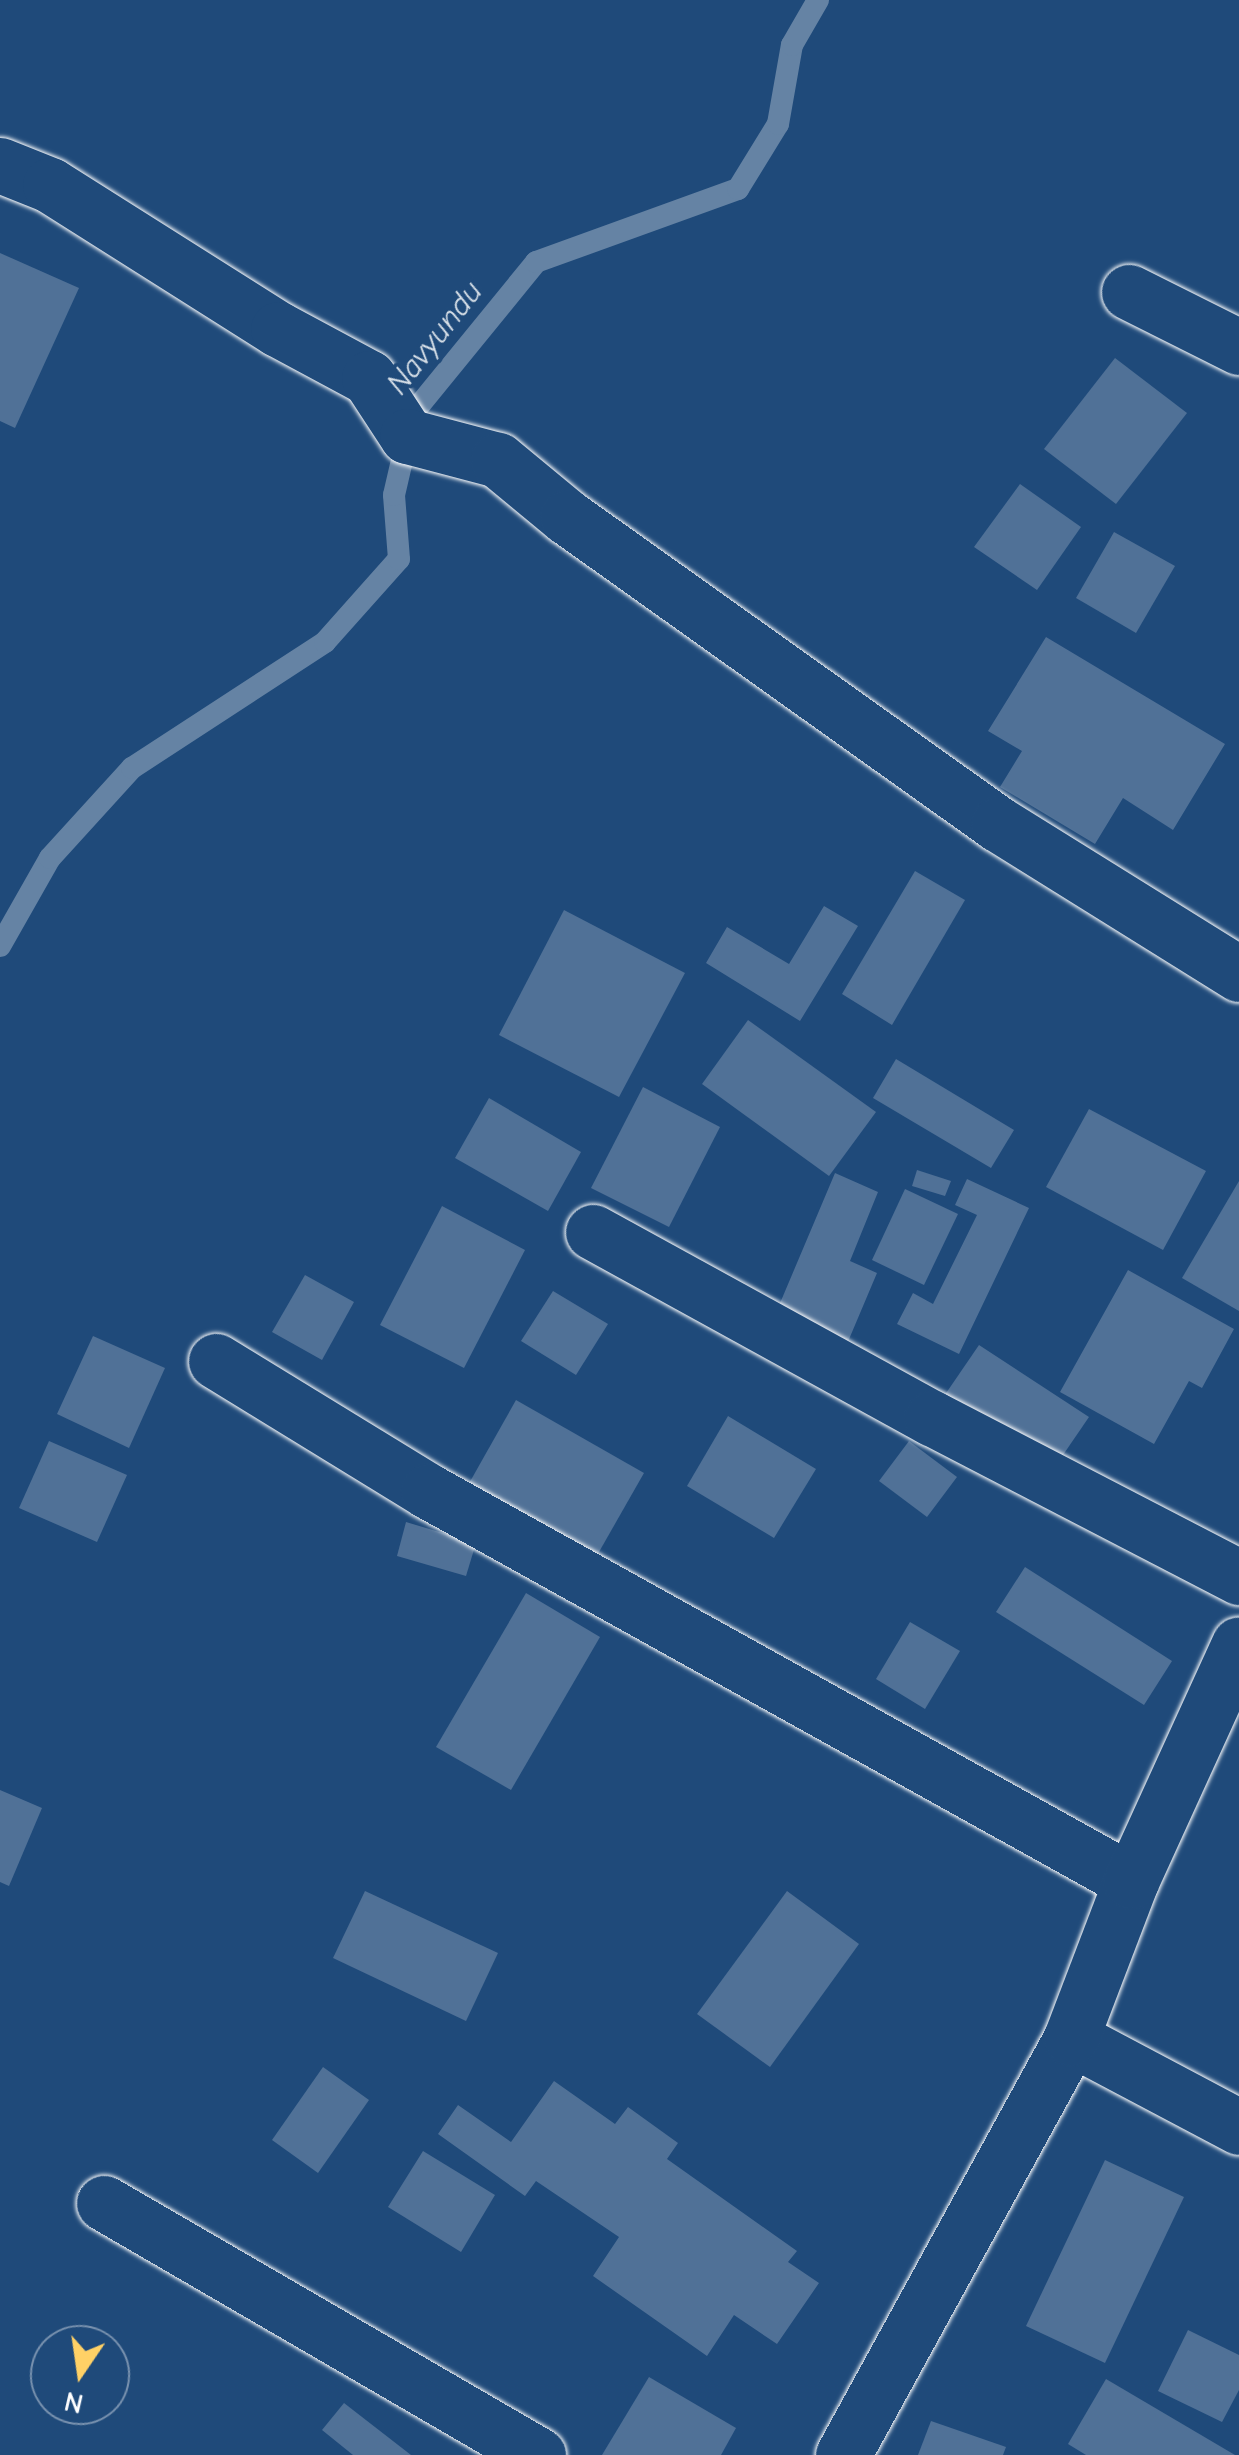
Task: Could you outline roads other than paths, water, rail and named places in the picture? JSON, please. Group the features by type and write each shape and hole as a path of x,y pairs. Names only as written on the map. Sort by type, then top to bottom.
{"street":[{"path":"0,165 50,184 278,329 368,378 406,436 498,460 567,517 998,824 1239,974"},
{"path":"1129,292 1239,347"},
{"path":"593,1232 999,1454 1239,1577"},
{"path":"216,1362 428,1491 1131,1881"},
{"path":"843,2455 1071,2038 1131,1881 1239,1644"},
{"path":"1071,2038 1239,2126"},
{"path":"104,2203 538,2455"}],"waterway":[{"name":"Navyundu","path":"0,946 50,858 132,768 325,642 399,559 394,495 413,413 536,262 738,189 778,124 792,45 818,0"}]}
